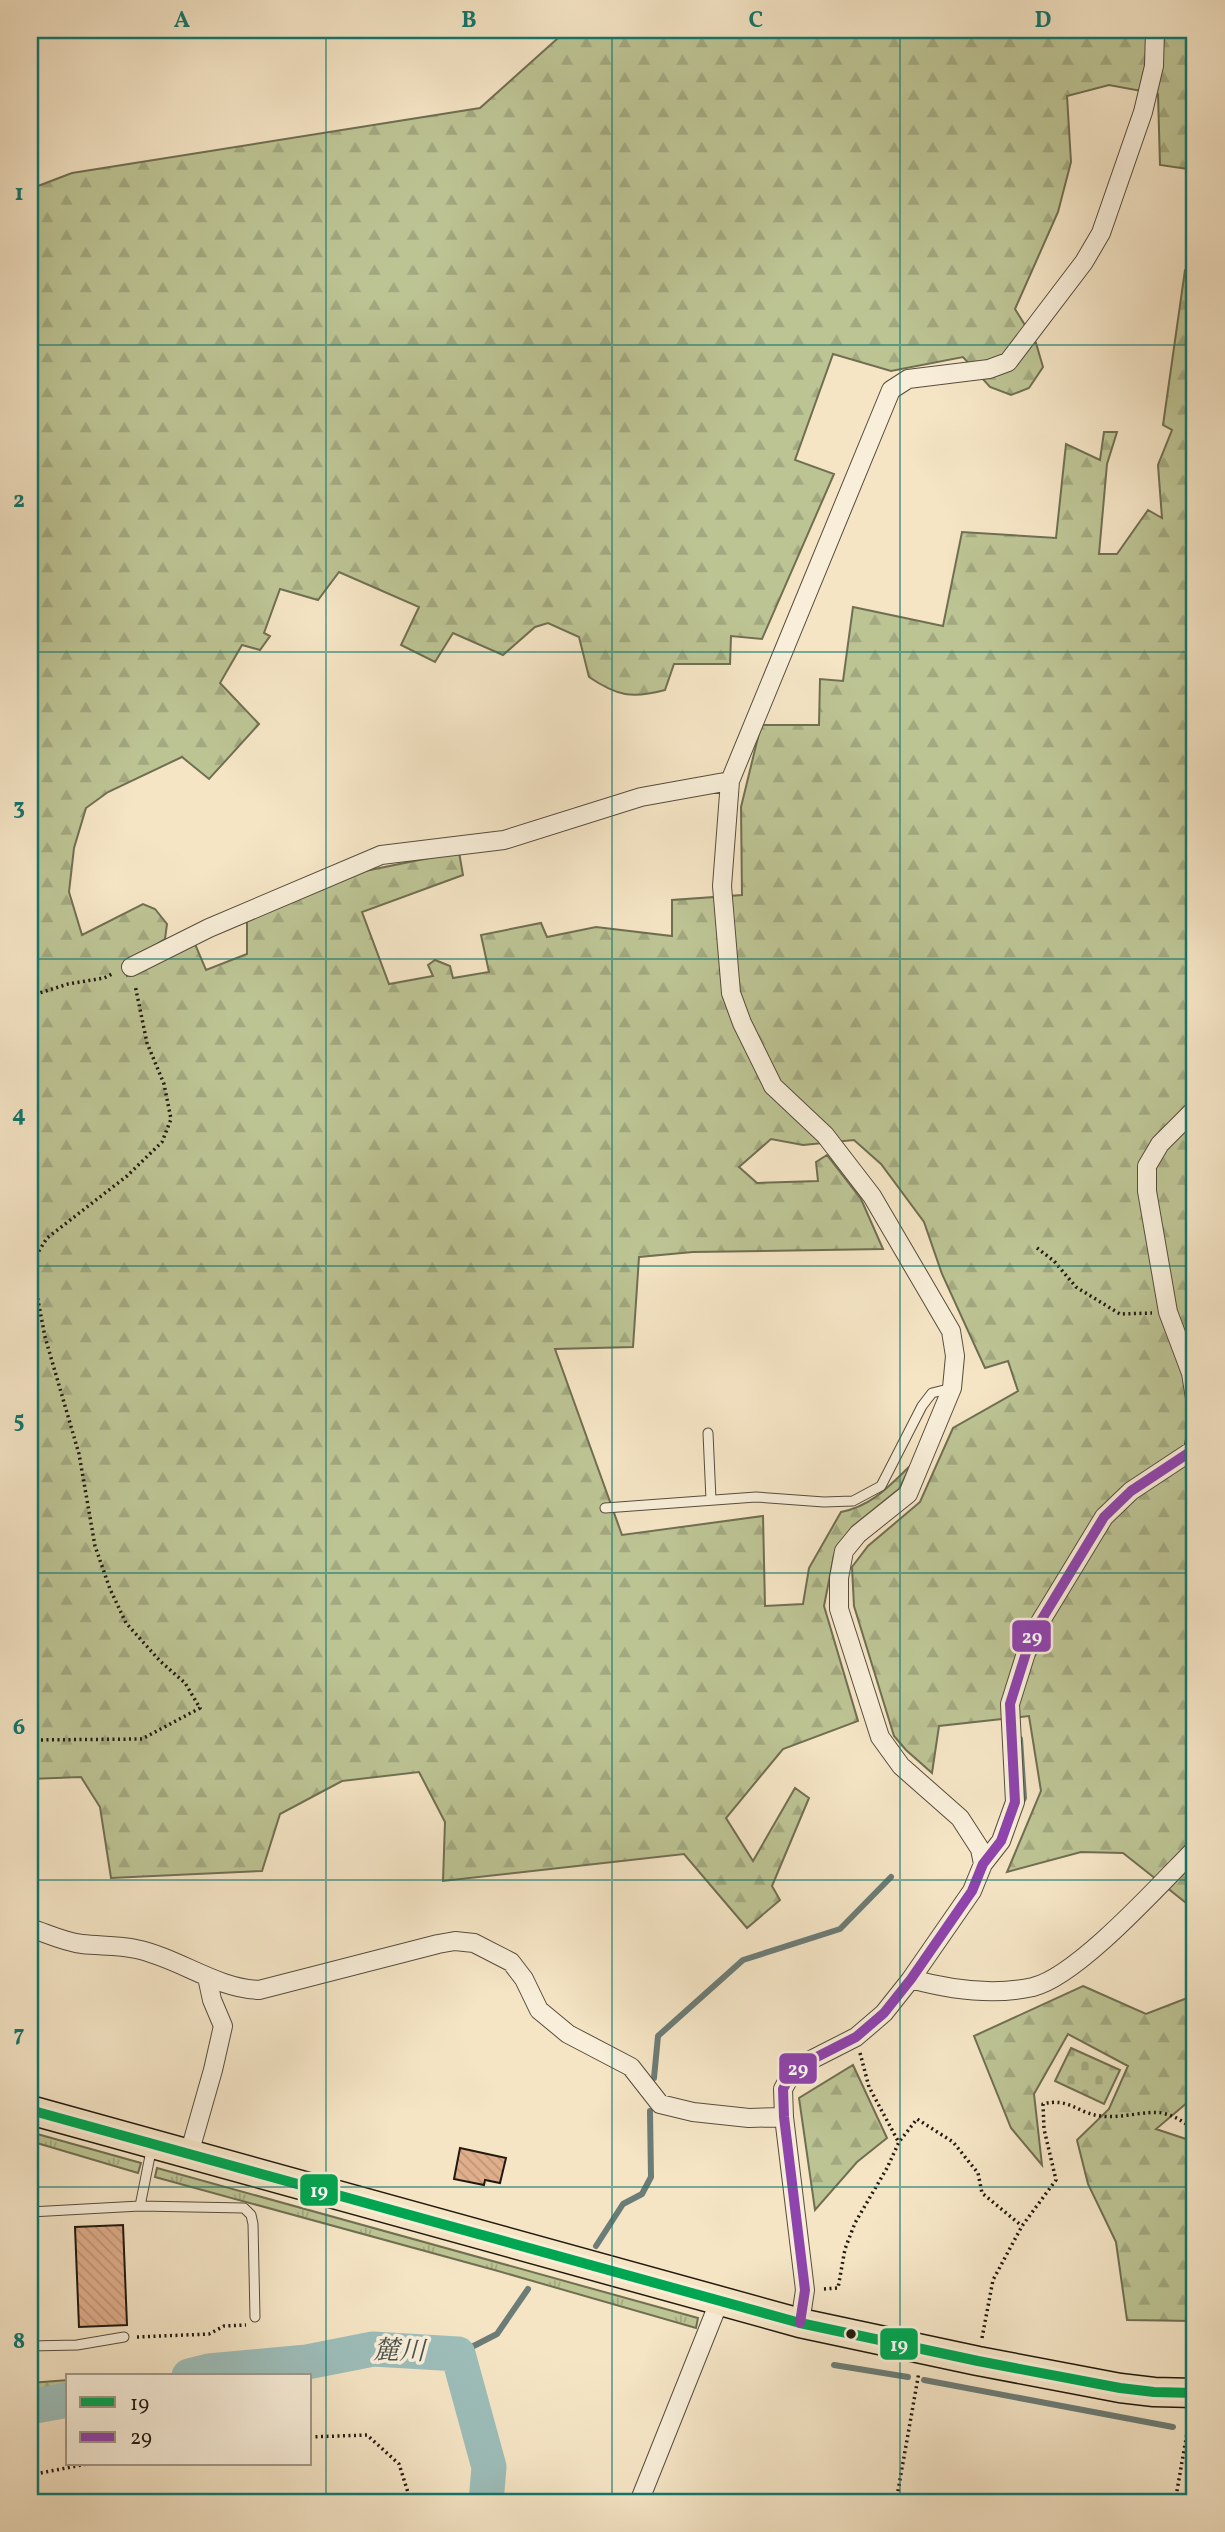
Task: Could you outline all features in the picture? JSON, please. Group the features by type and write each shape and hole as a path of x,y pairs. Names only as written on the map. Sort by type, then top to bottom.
{"main road":[{"path":"30,2110 800,2323 1120,2388 1194,2393"}],"street":[{"path":"983,1864 980,1849 960,1818 901,1766 880,1737 839,1609 839,1578 844,1551 858,1534 908,1494 952,1388 955,1356 951,1331 872,1196 825,1135 773,1086 742,1023 731,993 722,886 730,781 891,390 908,379 989,369 1008,362 1084,262 1101,233 1143,111 1154,66 1155,30"},
{"path":"131,967 209,928 381,855 504,840 641,797 730,781"},
{"path":"1195,1109 1160,1144 1147,1166 1147,1191 1168,1312 1191,1373 1195,1398"},
{"path":"800,2323 805,2290 783,2089 792,2073 805,2063 856,2037 884,2013 972,1891 983,1864 1001,1841 1015,1802 1010,1704 1031,1637 1104,1517 1131,1491 1193,1450 1195,1440"},
{"path":"911,1979 944,1988 993,1992 1035,1986 1073,1966 1195,1849"},
{"path":"30,1928 79,1944 134,1948 170,1959 240,1989 259,1990 438,1944 455,1941 474,1943 511,1962 524,1979 539,2010 568,2034 631,2067 660,2104 693,2112 749,2118 784,2117"},
{"path":"189,2154 223,2026 212,2000 207,1977"},
{"path":"639,2502 719,2302"}],"lane":[{"path":"605,1508 756,1497 824,1502 853,1501 881,1486 922,1406 932,1392 952,1388"},
{"path":"708,1433 711,1500"},
{"path":"139,2206 153,2144"},
{"path":"30,2212 139,2206 234,2206 248,2211 253,2224 255,2317"},
{"path":"30,2346 77,2344 124,2337"}],"path":[{"path":"30,996 68,984 104,978 131,967 147,1043 164,1084 171,1119 162,1142 127,1176 47,1238 37,1254 37,1295 45,1337 79,1454 95,1546 110,1589 126,1623 160,1661 185,1683 200,1708 142,1739 30,1740"},
{"path":"1037,1248 1054,1261 1076,1287 1120,1314 1168,1312"},
{"path":"856,2037 869,2087 899,2142"},
{"path":"978,2361 993,2280 1023,2226 1056,2180 1044,2129 1043,2104 1054,2101 1074,2105 1098,2116 1126,2117 1158,2112 1180,2119 1195,2131"},
{"path":"805,2290 838,2288 845,2249 855,2223 899,2142 917,2119 953,2142 978,2173 982,2193 1023,2226"},
{"path":"124,2337 209,2334 224,2326 247,2325 255,2317"},
{"path":"896,2502 923,2350"},
{"path":"1175,2502 1194,2393"},
{"path":"312,2437 368,2435 399,2464 411,2502"},
{"path":"30,2475 77,2466"}],"green space":[{"path":"567,30 1195,30 1195,170 1160,165 1158,94 1109,85 1067,96 1071,162 1058,212 1015,309 1036,343 1043,367 1029,388 1011,395 990,387 963,357 891,371 833,354 795,460 834,474 762,639 731,636 730,664 674,664 665,690 625,694 589,677 579,637 548,623 535,627 503,655 453,633 435,662 401,645 419,607 339,572 318,600 280,589 264,633 270,636 260,650 242,645 220,683 259,724 209,779 182,757 108,792 86,808 74,848 69,892 82,935 143,904 155,909 167,924 165,939 125,964 127,976 195,944 206,970 247,954 247,917 355,873 459,852 463,875 362,912 389,984 433,976 428,965 435,960 450,966 453,978 489,972 481,935 541,923 547,937 596,927 672,936 672,900 742,895 741,807 761,725 819,725 820,679 843,681 853,607 943,626 962,532 1056,538 1066,444 1100,460 1104,432 1117,432 1107,464 1099,554 1117,554 1148,510 1162,518 1158,465 1172,430 1163,425 1185,270 1195,263 1195,1910 1123,1853 1081,1852 1007,1872 1041,1791 1029,1716 939,1726 932,1773 894,1736 854,1606 852,1567 868,1546 920,1502 953,1428 1018,1391 1008,1361 985,1368 942,1274 924,1222 881,1164 854,1140 803,1145 771,1139 739,1167 757,1183 818,1181 816,1162 827,1155 861,1199 883,1249 693,1252 639,1257 633,1347 555,1349 622,1535 763,1516 765,1606 803,1604 809,1568 841,1512 871,1500 911,1465 899,1489 852,1527 834,1555 824,1606 858,1721 783,1749 726,1818 753,1861 795,1788 809,1798 772,1886 780,1900 747,1928 684,1854 443,1881 445,1822 419,1772 342,1781 280,1814 262,1871 111,1878 100,1807 81,1777 30,1779 30,189 72,173 480,108"},
{"path":"1083,1986 1146,2014 1195,1995 1195,2096 1156,2129 1195,2142 1195,2321 1127,2320 1116,2242 1088,2184 1077,2140 1109,2109 1128,2066 1068,2034 1034,2094 1042,2165 1011,2128 974,2036"},
{"path":"1071,2048 1120,2070 1104,2104 1055,2081"},
{"path":"853,2065 887,2138 857,2162 815,2210 799,2098"},
{"path":"30,2132 141,2163 138,2173 30,2141"},
{"path":"157,2168 698,2318 696,2328 155,2177"},
{"path":"66,2380 66,2392 30,2398 30,2383"}],"building":[{"path":"460,2148 506,2158 500,2183 485,2180 484,2185 454,2179"},
{"path":"123,2225 127,2325 79,2327 75,2227"}],"waterway":[{"path":"1034,1654 1049,1623"},
{"path":"1020,1739 1024,1798 1021,1804"},
{"path":"654,2078 658,2036 743,1960 840,1929 891,1877"},
{"path":"596,2246 623,2204 642,2194 651,2177 650,2111"},
{"path":"458,2354 497,2334 528,2289"},
{"name":"麓川","path":"197,2374 307,2362 373,2349 458,2354 489,2467 486,2502"},
{"path":"834,2365 908,2377"},
{"path":"924,2380 1173,2427"},
{"name":"麓川","path":"30,2407 66,2400"}],"transit line":[{"name":"29","path":"800,2323 805,2290 783,2089 792,2073 805,2063 856,2037 884,2013 972,1891 983,1864 1001,1841 1015,1802 1010,1704 1031,1637 1104,1517 1131,1491 1193,1450 1195,1440"},
{"name":"19","path":"30,2110 800,2323 1120,2388 1195,2393"}]}
